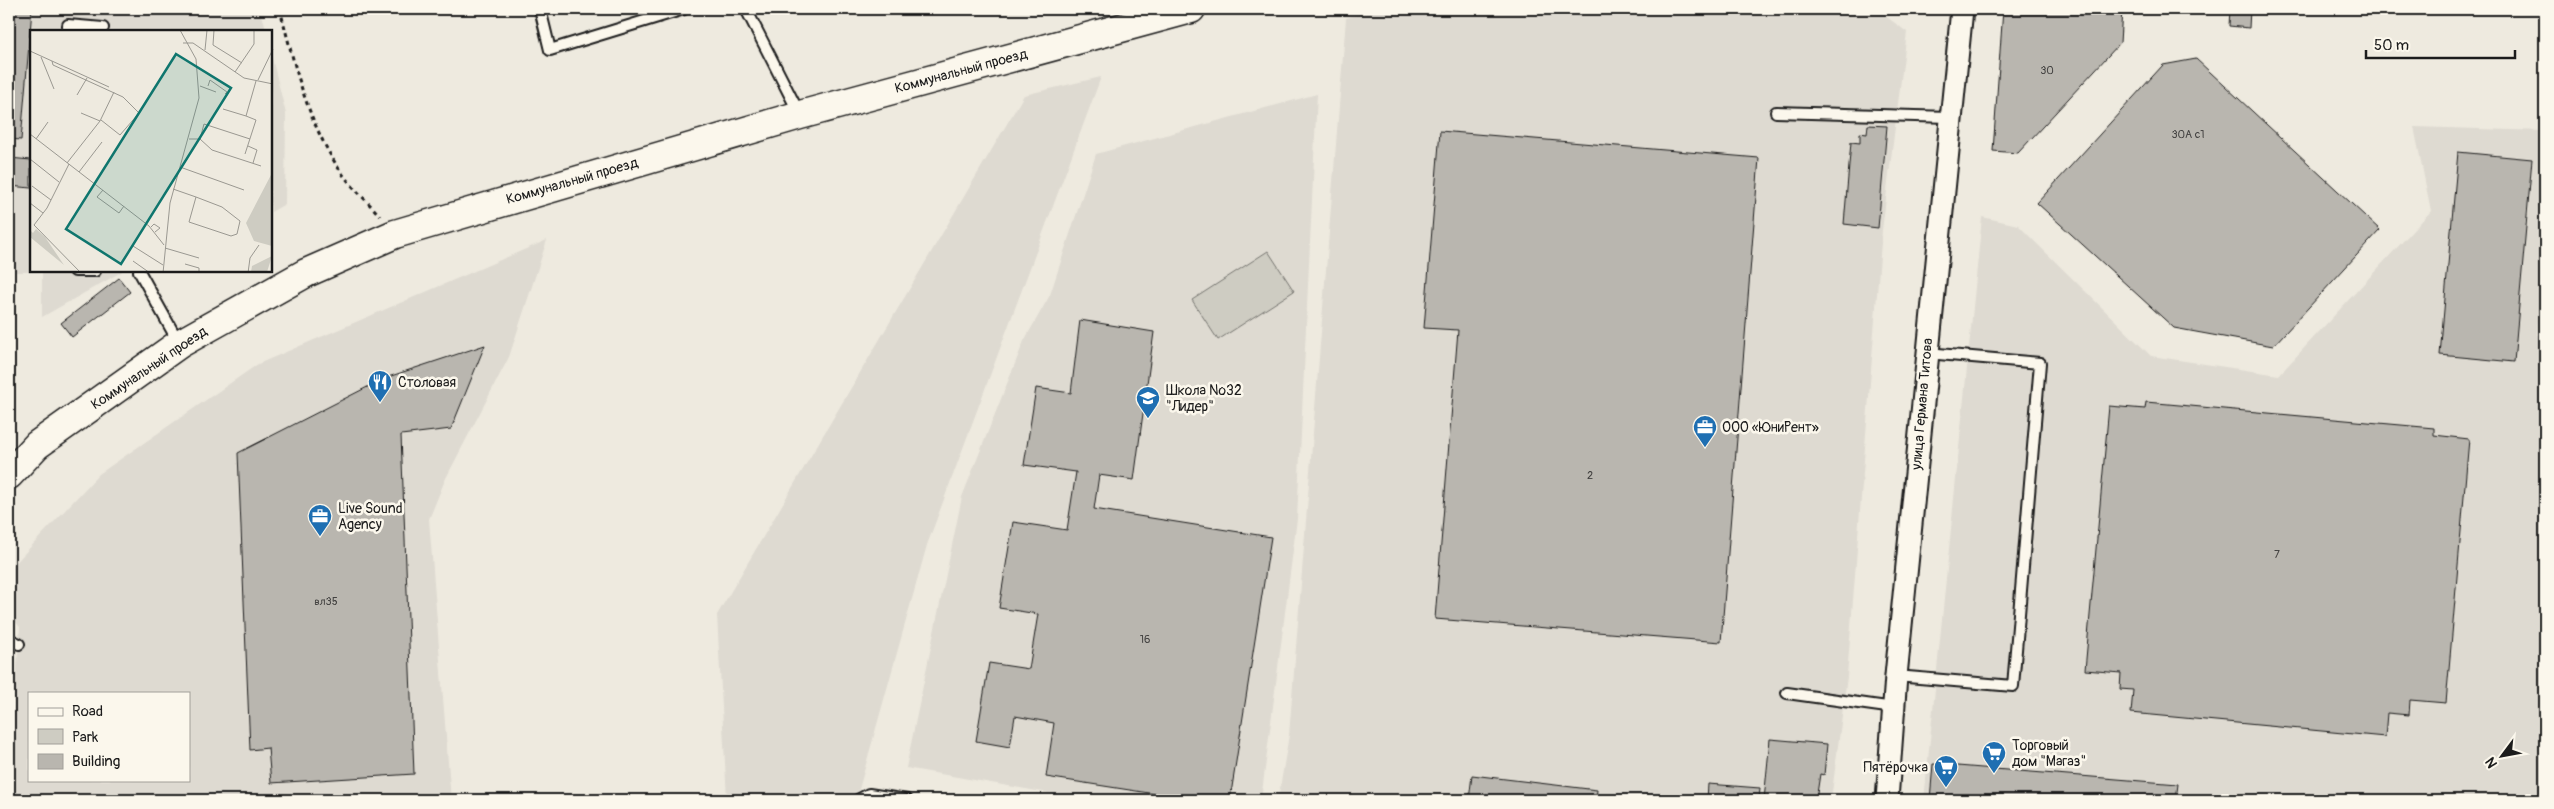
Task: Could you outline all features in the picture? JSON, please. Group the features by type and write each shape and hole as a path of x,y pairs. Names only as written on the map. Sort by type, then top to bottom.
{"street":[{"name":"Коммунальный проезд","path":"9,475 37,445 179,344 306,273 395,234 1157,13 1191,9"},
{"name":"улица Германа Титова","path":"1886,800 1927,353 1962,9"}],"lane":[{"path":"540,9 550,50 684,9"},
{"path":"746,9 800,115"},
{"path":"68,30 68,26 103,28"},
{"path":"1776,112 1950,117"},
{"path":"141,272 179,344"},
{"path":"1896,676 2013,686 2040,363 1927,353"},
{"path":"1787,693 1894,708"},
{"path":"858,800 869,794 907,800"}],"path":[{"path":"280,9 305,103 325,145 345,176 395,234"}],"shaded area":[{"path":"9,9 256,9 264,21 266,30 30,30 30,272 15,272 15,205 9,205"},
{"path":"1376,9 1876,9 1907,32 1882,230 1847,677 1831,800 1278,800 1289,735 1346,18"},
{"path":"272,58 286,114 285,204 272,211"},
{"path":"1101,77 927,545 856,800 727,800 717,615 1024,95"},
{"name":"Школа №32 \"Лидер\"","path":"1317,94 1297,519 1261,800 1089,800 906,768 962,497 1024,341 1050,295 1096,154"},
{"path":"2414,127 2545,131 2545,235 2537,335 2545,336 2545,800 1924,800 1982,217 2018,225 2151,356 2279,375 2431,211"},
{"path":"547,240 509,357 445,480 429,519 451,800 9,800 9,768 20,627 9,614 9,570 99,474 258,364"},
{"path":"42,272 121,272 42,317"}],"green space":[{"path":"1268,251 1294,291 1218,340 1192,300"}],"building":[{"path":"9,9 32,9 21,140 9,139"},
{"path":"2003,9 2122,9 2120,43 2018,153 1993,151"},
{"path":"2230,9 2250,9 2249,28 2229,26"},
{"path":"2196,59 2380,230 2273,346 2174,328 2037,203 2163,65"},
{"path":"1868,125 1887,126 1878,228 1844,224 1851,142 1860,143 1860,133 1867,134"},
{"path":"1440,131 1759,158 1721,642 1435,619 1458,330 1424,328"},
{"path":"2458,152 2532,159 2514,362 2440,355"},
{"path":"9,158 30,160 30,188 9,186"},
{"path":"119,278 130,292 72,337 61,323"},
{"path":"1080,320 1154,332 1134,480 1099,475 1094,509 1271,537 1230,800 1194,800 1046,777 1054,723 1015,716 1010,747 976,741 989,663 1029,669 1038,614 999,608 1013,522 1067,530 1076,472 1024,465 1036,388 1071,393"},
{"path":"485,345 451,429 401,435 414,774 271,783 268,748 250,750 238,453 385,378"},
{"path":"2146,402 2434,428 2434,435 2469,439 2446,703 2410,700 2409,715 2387,713 2385,737 2131,713 2133,690 2120,689 2121,673 2085,670 2109,406 2145,409"},
{"path":"1770,739 1827,744 1824,775 1820,774 1816,800 1764,800"},
{"name":"Торговый дом \"Магаз\"","path":"1933,764 2178,784 2176,800 1930,800"},
{"path":"1472,775 1597,790 1596,800 1469,800"},
{"path":"1708,784 1760,788 1759,800 1707,800"}],"place":[{"name":"Столовая","path":"380,403"},
{"name":"Школа №32 \"Лидер\"","path":"1148,419"},
{"name":"ООО «ЮниРент»","path":"1705,448"},
{"name":"Live Sound Agency","path":"320,537"},
{"name":"Торговый дом \"Магаз\"","path":"1994,774"},
{"name":"Пятёрочка","path":"1946,788"}]}
